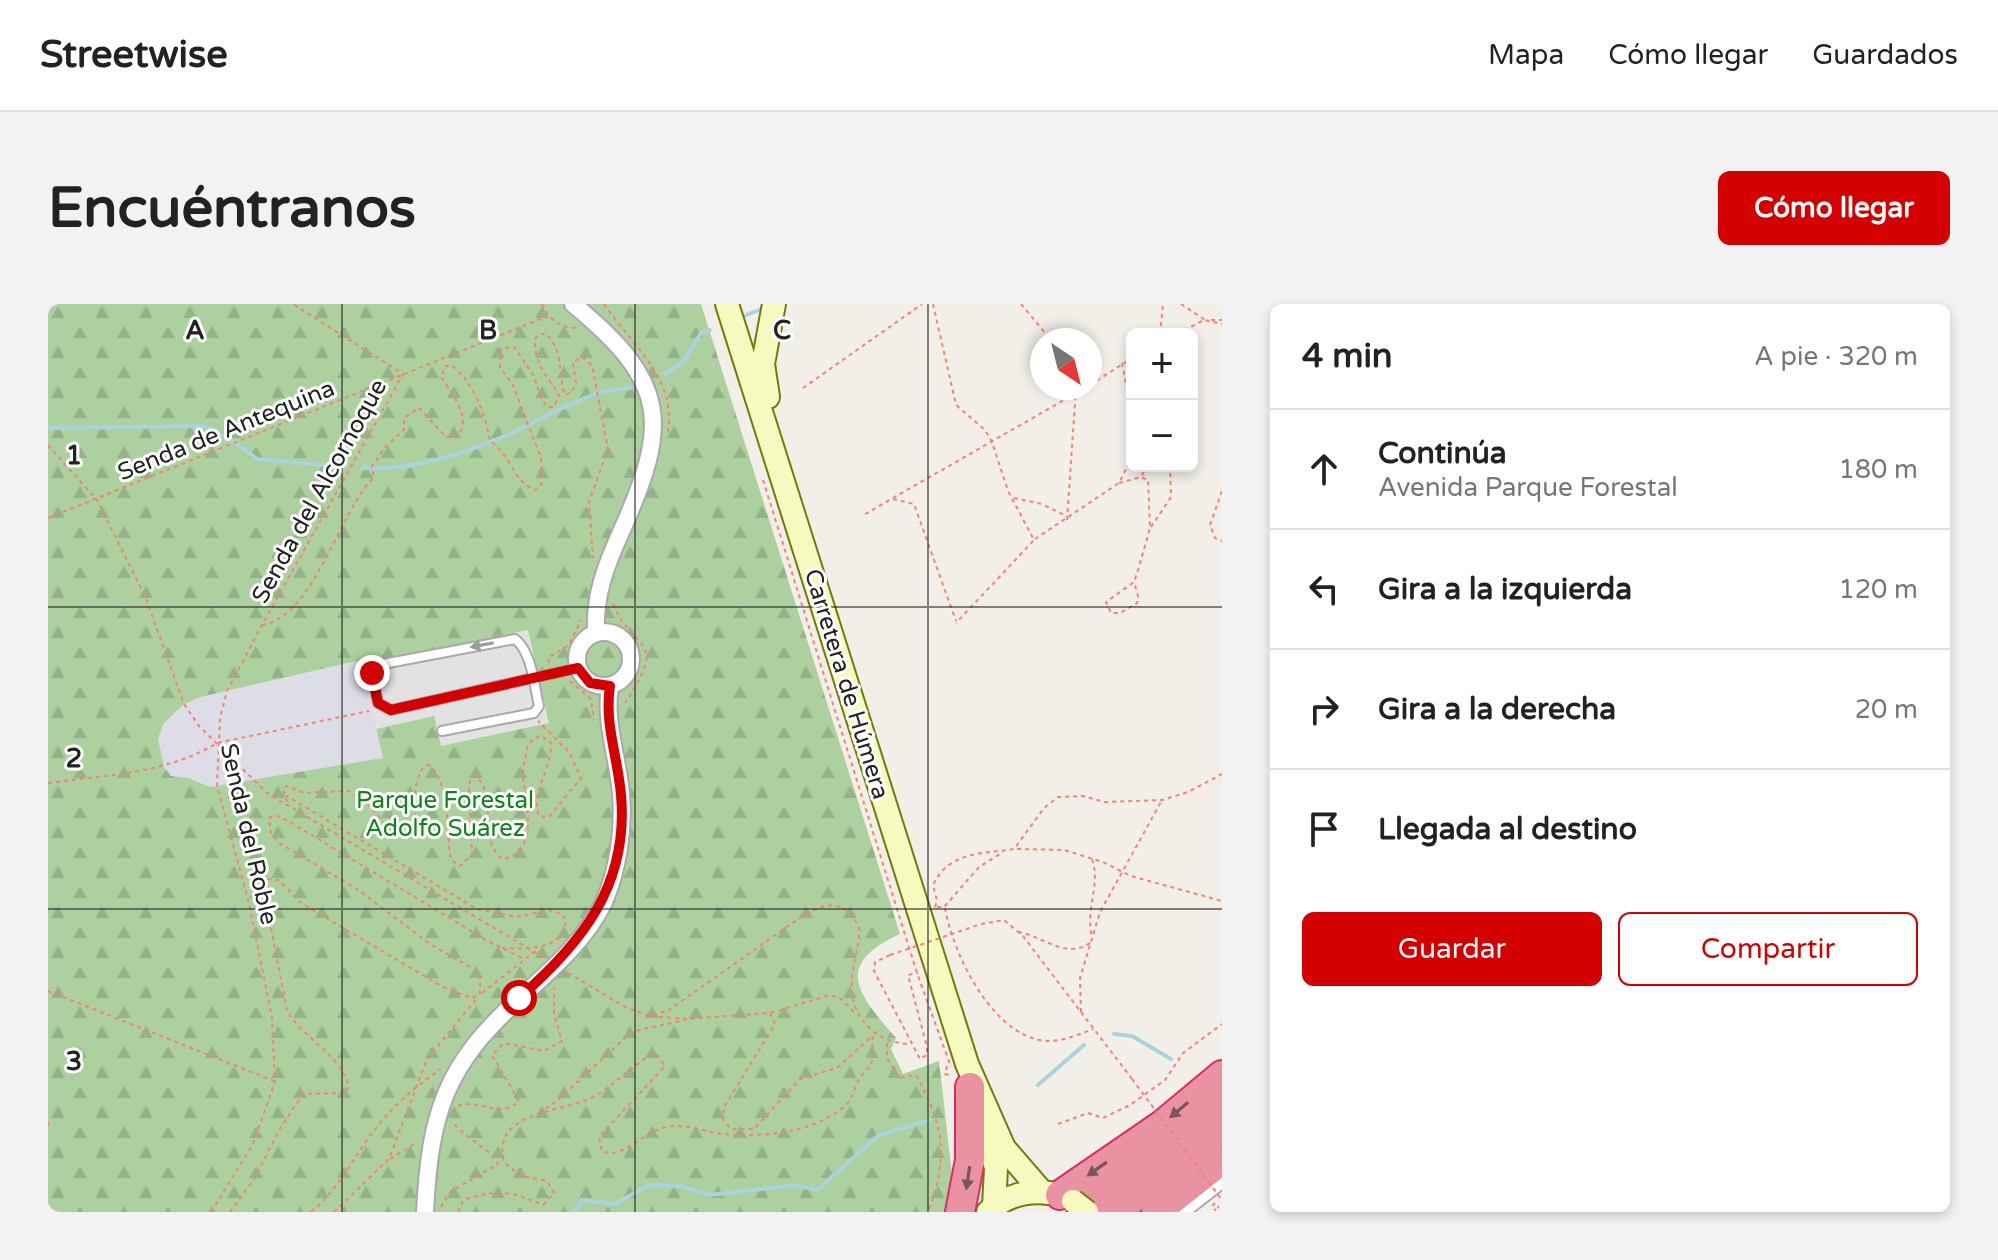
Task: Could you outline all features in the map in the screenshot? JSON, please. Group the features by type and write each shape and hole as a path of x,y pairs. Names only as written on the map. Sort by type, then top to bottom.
{"highway":[{"path":"960,1212 970,1160 961,1073"},
{"path":"1069,1202 1222,1075"},
{"path":"1069,1202 1222,1101"},
{"path":"1116,1212 1222,1127"},
{"path":"1156,1212 1222,1160"}],"main road":[{"name":"Carretera de Húmera","path":"727,304 769,467 961,1073 996,1163 991,1209"},
{"path":"769,467 779,436 765,387 763,364 774,304"},
{"name":"Carretera de Húmera","path":"961,1073 1004,1148 1069,1202"},
{"path":"991,1209 1025,1193 1069,1202"}],"street":[{"path":"573,304 619,345 635,367 654,406 656,427 650,459 605,568 595,610 596,633"},
{"path":"596,633 617,634 627,642 632,654 631,668 623,680 610,686 590,683 578,668 580,647 596,633"},
{"path":"425,1212 433,1132 450,1080 493,1023 574,945 603,902 619,854 621,796 607,708 610,686"},
{"path":"1180,1212 1222,1179"}],"lane":[{"path":"442,731 534,713 539,706 532,677 524,645 515,639 378,665 372,673 378,703 391,710 532,677 578,668"}],"path":[{"name":"Senda del Alcornoque","path":"217,743 227,691 403,374 293,304"},
{"path":"542,304 549,316 564,327 581,328"},
{"path":"803,388 922,304"},
{"path":"933,304 956,405 985,430 992,442 1013,498 1034,540"},
{"path":"1021,304 1041,328"},
{"path":"1161,328 1163,304"},
{"path":"1181,304 1204,320 1222,322"},
{"path":"1189,304 1190,311"},
{"name":"Senda de Antequina","path":"48,518 549,316"},
{"path":"1189,328 1204,320"},
{"path":"262,625 287,615 305,593 340,537 343,519 360,491 374,477 372,466 387,445 404,430 404,418 419,408 446,437 456,437 463,430 464,421 457,402 441,377 446,366 451,365 460,372 486,417 490,441 507,454 523,482 535,490 542,484 541,458 512,383 500,368 498,360 501,348 514,347 534,376 541,399 548,407 554,407 559,395 536,358 536,337 545,333 555,344 561,362 565,395 572,392 576,383 573,362 582,357 592,365 608,449 589,502 593,558 597,548"},
{"path":"1102,376 1126,361"},
{"path":"1122,363 1129,400"},
{"path":"865,514 1066,400"},
{"path":"1066,518 1075,400"},
{"name":"Senda del Roble","path":"48,445 97,500 145,596 184,704 217,743 217,786 249,903 272,1018 275,1082 253,1144 211,1212"},
{"path":"769,467 917,973 961,1073"},
{"path":"1119,483 1126,469"},
{"path":"1141,477 1144,472"},
{"path":"1134,582 1106,602 1111,613 1120,613 1137,603 1134,582 1150,528 1171,497 1170,472"},
{"path":"892,499 914,504 956,623 1034,540 1119,483 1141,477 1148,480 1150,528"},
{"path":"1222,491 1210,525 1215,538 1222,541"},
{"path":"1013,498 1042,504 1066,518"},
{"path":"48,783 164,767 195,757 217,743 372,710"},
{"path":"287,805 284,794 286,786 292,785 304,793 349,791 365,801 395,835 408,839 416,830 413,801 419,774 424,766 429,765 440,778 451,860 460,866 472,855 469,789 470,781 476,776 486,794 490,846 502,859 511,858 524,844 529,825 523,773 528,744 540,735 551,743 548,769 537,802 539,816 549,817 581,778 569,752 540,727 534,713"},
{"path":"1222,774 1188,792 1162,800 1105,802 1083,796 1058,797 1044,808 1014,849 997,853 979,867 944,907 933,908 937,901 933,885 947,863 1014,849 1064,850 1122,869 1131,876 1222,901"},
{"path":"284,794 477,909 516,917 550,910 561,914 566,920 563,934 556,941 536,948 500,948"},
{"path":"1081,1012 1080,978 1100,912 1162,800"},
{"path":"480,995 480,977 472,968 430,944 357,889 279,843 271,833 269,818 275,815 290,822 500,948 524,959"},
{"path":"1091,857 1095,883 1088,914 1093,941"},
{"path":"230,1212 255,1178 279,1130 303,1094 345,1093 349,1087 338,1063 295,1024 287,1011 263,886 266,879 279,880 301,903 443,987 471,998 480,995"},
{"path":"944,907 968,971 999,1016 1014,1028 1050,1041 1093,1029"},
{"path":"923,971 908,975 927,1047 927,1055 920,1059 874,971 875,962 981,924 1004,920 1018,932 1081,1012 1222,1200"},
{"path":"1018,932 1042,943 1073,949 1093,941"},
{"path":"389,1159 401,1135 413,1090 427,1059 480,995 535,951"},
{"path":"439,1212 450,1192 498,1164 495,1156 463,1136 452,1113 464,1103 503,1110 519,1101 494,1062 495,1049 508,1043 544,1051 562,1041 554,1015 554,986 547,974"},
{"path":"48,991 275,1082"},
{"path":"650,1016 686,1019 770,1013 830,995 841,999 860,1016"},
{"path":"458,1212 463,1200 500,1191 516,1193 543,1205 551,1199 554,1193 547,1181 521,1176 511,1170 501,1152 502,1142 519,1121 600,1093 644,1060 657,1055 665,1066 608,1124 599,1137 602,1151 616,1155 632,1143 669,1126 716,1133 775,1135 830,1115 846,1104 872,1062 873,1033 837,1068 800,1079 754,1129 731,1129 723,1119 724,1107 768,1040 775,1024 770,1013"},
{"path":"539,1113 557,1101 626,1037 639,1030 686,1019"},
{"path":"1058,1124 1088,1113 1103,1118 1130,1105 1165,1080 1183,1053 1222,1024"},
{"path":"888,1041 887,1058 899,1078 916,1075 933,1105 943,1150 939,1183 928,1212"},
{"path":"311,1212 333,1194 377,1127 413,1090 450,1063 463,1060"},
{"path":"334,1212 389,1159 433,1132"},
{"path":"1217,1212 1212,1206 1215,1203 1222,1212"}],"green space":[{"name":"Parque Forestal Adolfo Suárez","path":"48,304 701,304 900,934 866,957 859,969 858,981 871,1007 896,1038 891,1049 903,1074 939,1061 953,1183 947,1212 48,1212"}],"shaded area":[{"path":"528,630 549,723 441,746 434,716 376,729 362,664"},
{"path":"356,661 362,664 383,758 210,787 188,778 171,776 164,767 158,739 163,724 184,704 200,697"}],"waterway":[{"path":"741,317 762,309"},
{"path":"665,374 684,361 701,333 710,330"},
{"path":"362,468 406,466 453,455 498,439 583,399 607,391 631,388"},
{"path":"48,428 205,426 230,439 257,459 344,467"},
{"path":"1114,1034 1132,1036 1171,1059"},
{"path":"1038,1085 1084,1045"},
{"path":"574,1212 582,1200 615,1204 649,1185 680,1186 710,1195 796,1185 817,1190 879,1135 930,1120"}],"route":[{"path":"372,673 378,703 391,710 578,668 590,683 610,686 607,708 621,796 619,854 603,902 587,928 556,965 519,998"}]}
